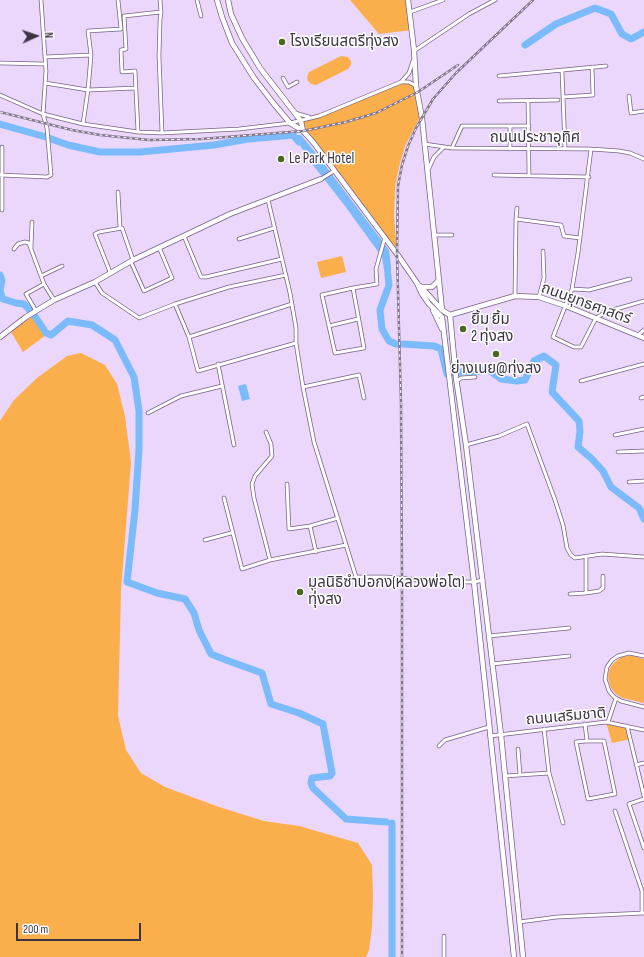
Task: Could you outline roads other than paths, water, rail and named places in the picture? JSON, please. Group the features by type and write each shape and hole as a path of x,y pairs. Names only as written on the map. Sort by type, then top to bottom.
{"main road":[{"path":"217,0 222,17 235,48 262,88 290,122 303,131 417,283 442,310 450,315 501,735 523,957"},
{"path":"228,0 231,14 254,59 300,120 303,131"},
{"path":"408,0 414,50 416,86 420,106 435,235 442,310"},
{"path":"0,336 26,317 54,300 95,282 110,272 132,261 230,214 321,179"},
{"path":"421,287 432,287 439,280"},
{"path":"417,283 444,332"},
{"name":"ถนนยุทธศาสตร์","path":"450,315 516,296 540,297 644,338"},
{"path":"432,308 442,317 450,378 474,582 514,957"}],"street":[{"path":"1,175 47,177 52,175 47,128 43,114 45,57 41,0"},
{"path":"83,124 88,90 90,55 88,31 120,29 118,0"},
{"path":"160,0 161,12 159,56 162,133"},
{"path":"197,0 201,16"},
{"path":"410,12 443,0"},
{"path":"0,95 43,114 83,124 138,132 162,133 233,129 290,122 319,116 401,82 411,68 414,50 470,14 495,0"},
{"path":"138,132 135,71 122,72 121,50 126,49 124,16 161,12"},
{"path":"45,57 90,55"},
{"path":"0,63 45,64"},
{"path":"499,76 606,66"},
{"path":"563,97 593,94 592,67"},
{"path":"562,70 565,148"},
{"path":"283,78 288,87 297,82"},
{"path":"401,82 409,82 416,86"},
{"path":"45,83 88,90 136,88"},
{"path":"629,96 631,113 644,112"},
{"path":"499,101 558,100"},
{"path":"528,101 529,175"},
{"path":"294,112 305,117 319,116"},
{"path":"452,148 462,126 529,126"},
{"path":"510,126 510,149"},
{"name":"ถนนประชาอุทิศ","path":"424,144 452,148 591,149 630,153 644,159"},
{"path":"2,147 2,210"},
{"path":"427,174 434,157 444,147"},
{"path":"591,149 572,289 553,337 574,347 581,347 596,318 606,312 644,301"},
{"path":"321,179 333,172"},
{"path":"494,175 588,177"},
{"path":"118,192 120,228 122,228 132,261 144,291 172,278 159,248"},
{"path":"268,200 292,304 303,387 314,442 356,578 386,577 447,582 474,582 483,580"},
{"path":"516,296 517,208"},
{"path":"516,219 561,225 564,236 580,238"},
{"path":"31,249 32,222"},
{"path":"110,272 96,234 99,232 120,228"},
{"path":"239,239 274,228"},
{"path":"435,235 452,235"},
{"path":"184,236 201,277 282,259"},
{"path":"353,288 364,348 335,353 322,295 353,288 376,284 376,269 384,238"},
{"path":"14,249 18,244 25,242 29,243 44,284 54,300"},
{"path":"540,297 544,278 543,251"},
{"path":"41,276 62,266"},
{"path":"95,282 102,293 139,318 175,304 229,287 286,275"},
{"path":"572,289 589,290 630,279"},
{"path":"36,311 26,294 44,284"},
{"path":"175,304 189,337 198,371 218,364 296,343"},
{"path":"189,337 292,304"},
{"path":"442,310 442,317"},
{"path":"329,326 358,320"},
{"path":"638,335 644,330"},
{"path":"218,364 234,445"},
{"path":"582,382 644,364"},
{"path":"303,387 359,375 364,398"},
{"path":"457,380 475,376"},
{"path":"148,413 181,396 222,386"},
{"path":"466,445 499,436 527,424 559,512 567,548 571,555 575,558 612,554 644,557"},
{"path":"615,435 644,429"},
{"path":"266,432 271,444 272,456 255,476 252,484 254,498 270,560"},
{"path":"618,452 644,451"},
{"path":"629,482 644,481"},
{"path":"287,484 289,529 310,526 338,518"},
{"path":"224,498 242,569 270,560 346,545"},
{"path":"310,526 316,552"},
{"path":"206,540 232,533"},
{"path":"586,556 586,593"},
{"path":"570,594 599,591 603,588 603,576"},
{"path":"489,636 569,628"},
{"path":"644,656 626,653 618,656 610,664 606,671 606,683 611,694 621,701 644,707"},
{"path":"492,664 570,656"},
{"path":"608,722 616,698"},
{"name":"ถนนเสริมชาติ","path":"490,736 608,722 644,730"},
{"path":"585,724 587,741"},
{"path":"628,726 644,797 629,804 644,848"},
{"path":"439,746 445,740 490,727"},
{"path":"544,729 549,773 563,823"},
{"path":"587,741 604,741 614,794 588,799 576,742 587,741"},
{"path":"518,749 520,775"},
{"path":"636,765 644,763"},
{"path":"505,776 549,773"},
{"path":"519,922 556,917 643,913 642,891 615,811"},
{"path":"444,936 444,957"}],"water":[{"path":"293,135 301,135 389,250 391,283 386,283 382,257 313,165"},
{"path":"246,384 250,399 242,401 238,386"}],"waterway":[{"path":"525,45 556,24 595,8 611,14 622,34 631,39 644,32"},
{"path":"0,124 68,145 100,152 140,152 214,145 248,139 293,135 299,142"},
{"path":"0,275 2,280 0,291"},
{"path":"388,275 389,285 380,310 382,329 389,341 396,344"},
{"path":"0,291 3,299 24,304 34,315 46,333 51,335 68,321 92,325 115,340 134,377 139,411 139,449 135,510 127,582 157,593 185,599 194,613 199,630 211,654 262,673 271,704 299,713 323,724 332,773 330,776 312,778 311,783 313,788 346,819 386,822"},
{"path":"403,344 434,346 441,349 447,374 469,371 475,372 487,369 501,379 517,381 525,380 534,361 544,356 556,365 552,392 579,421 580,431 578,447 603,471 611,487 639,508 644,519"},
{"path":"392,823 392,957"}],"railway":[{"path":"402,957 402,578 401,403 397,254 398,186 402,165 408,146 416,128 433,99 456,73 533,0"},
{"path":"0,112 72,130 100,135 149,140 201,139 303,131 346,122 376,113 418,92 458,65"}],"place":[{"name":"โรงเรียนสตรีทุ่งสง","path":"282,42"},
{"name":"Le Park Hotel","path":"281,159"},
{"name":"ยิ้ม ยิ้ม 2 ทุ่งสง","path":"463,329"},
{"name":"ย่างเนย@ทุ่งสง","path":"496,354"},
{"name":"มูลนิธิซำปอกง(หลวงพ่อโต) ทุ่งสง","path":"300,592"}]}
